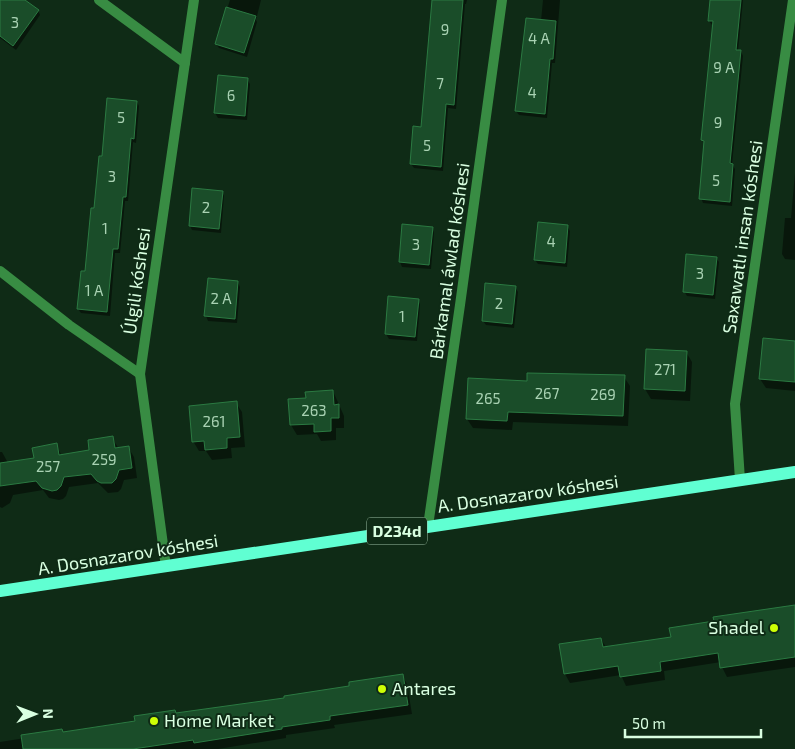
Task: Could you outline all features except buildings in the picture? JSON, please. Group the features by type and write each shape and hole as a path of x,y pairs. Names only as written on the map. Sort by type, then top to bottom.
{"main road":[{"name":"A. Dosnazarov kóshesi","path":"0,591 795,472"}],"street":[{"path":"99,0 185,63"},
{"name":"Úlgili kóshesi","path":"166,567 140,374 194,0"},
{"name":"Bárkamal áwlad kóshesi","path":"428,526 502,0"},
{"name":"Saxawatlı insan kóshesi","path":"740,480 736,404 793,0"},
{"path":"0,271 70,325 140,374"}],"place":[{"name":"Shadel","path":"774,628"},
{"name":"Antares","path":"382,689"},
{"name":"Home Market","path":"154,721"}]}
